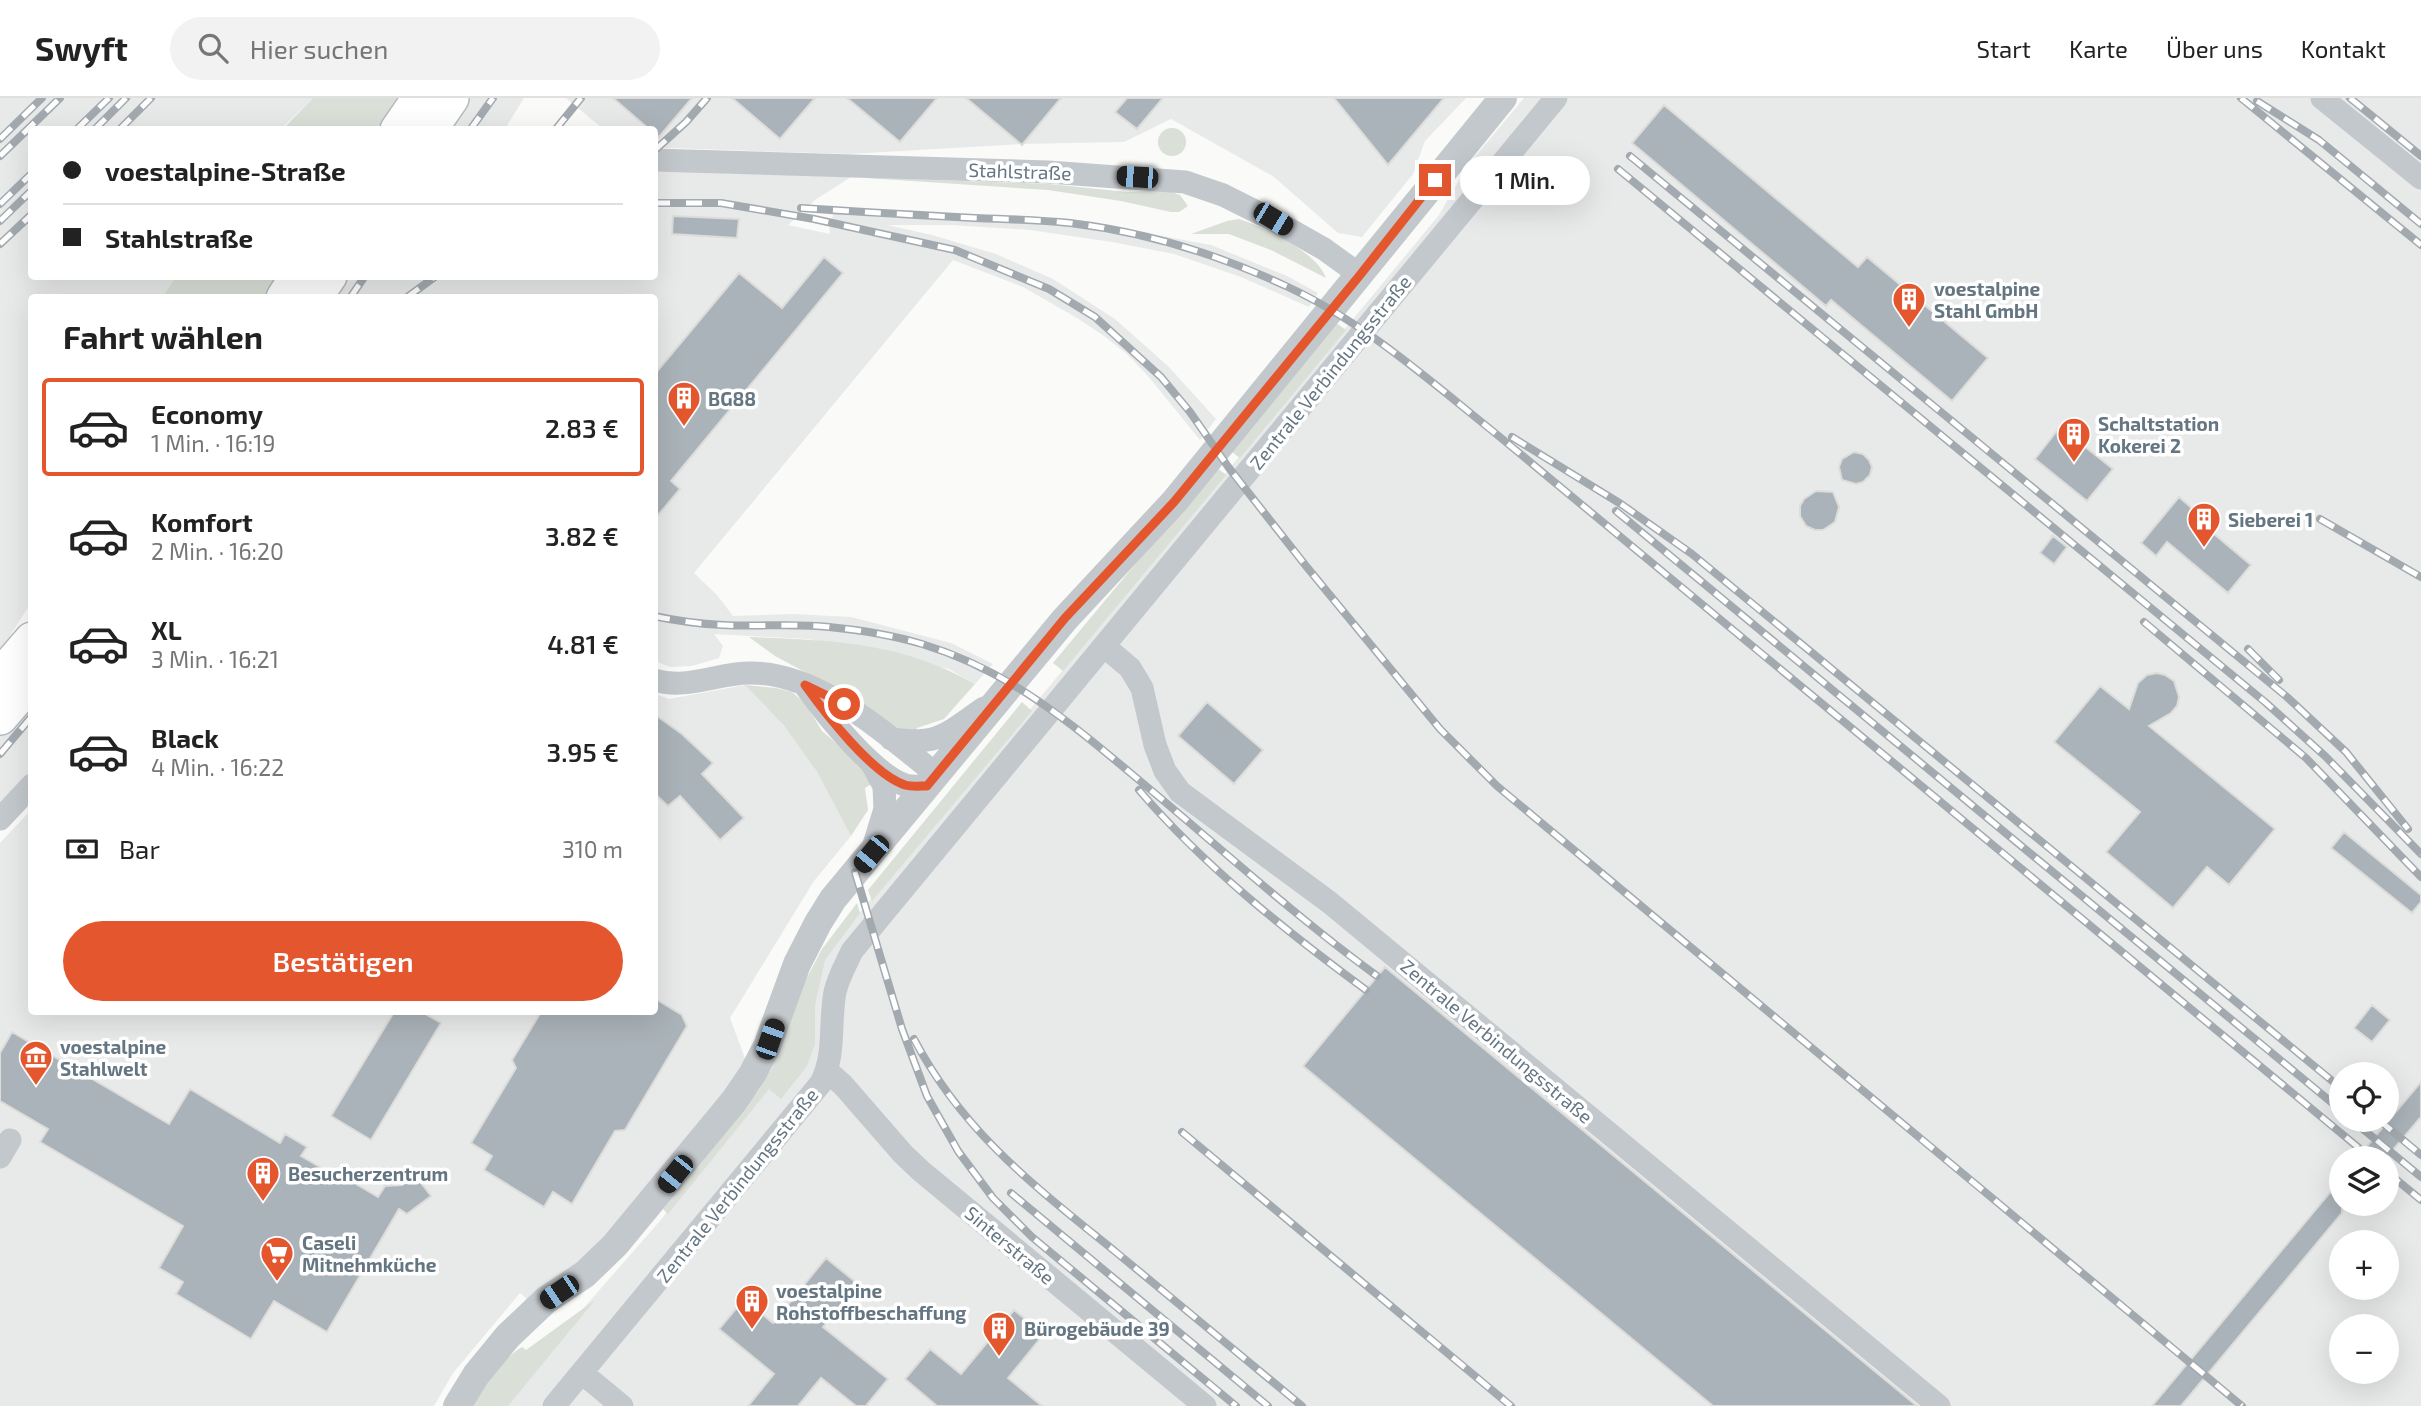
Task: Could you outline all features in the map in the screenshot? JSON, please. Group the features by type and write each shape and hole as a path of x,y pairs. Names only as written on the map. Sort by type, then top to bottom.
{"main road":[{"path":"401,126 420,98"},
{"path":"432,126 451,98"},
{"path":"0,677 28,645"},
{"path":"0,717 28,685"}],"street":[{"path":"457,1406 508,1336 546,1300 584,1274 615,1245 734,1101 767,1046 797,964 834,899 1101,578 1174,502 1503,98"},
{"name":"Zentrale Verbindungsstraße","path":"554,1406 812,1096 827,1072 832,1051 835,992 852,951 1556,98"},
{"path":"2322,98 2421,178"},
{"name":"Stahlstraße","path":"658,160 1048,172 1185,182 1223,195 1273,219 1324,249 1360,275"},
{"name":"Zentrale Verbindungsstraße","path":"1104,646 1130,668 1142,688 1155,745 1165,771 1180,792 1329,902 1939,1406"},
{"path":"658,681 682,684 749,673 778,676 805,685 844,704 891,739 932,780"},
{"path":"805,685 830,720 892,778 906,785 932,780"},
{"path":"891,739 916,743 935,740 1000,697"},
{"path":"868,758 884,786 884,809 871,854"},
{"path":"0,819 28,789"},
{"name":"Sinterstraße","path":"827,1072 843,1085 921,1171 1205,1406"},
{"path":"582,1373 622,1406"}],"shaded area":[{"path":"0,98 313,98 284,126 28,126 28,280 176,280 165,294 28,294 28,608 0,651"},
{"path":"313,98 405,98 385,126 286,126"},
{"path":"466,98 524,98 507,126 447,126"},
{"path":"566,98 1466,98 1425,141 1413,174 1362,237 1338,233 1274,177 1171,119 1124,142 1021,144 849,154 658,147 658,126 599,126"},
{"path":"1524,98 2421,98 2421,1406 498,1406 659,1222 809,1029 808,991 826,953 1439,215 1468,165"},
{"path":"1172,128 1182,132 1186,142 1182,152 1172,156 1162,152 1158,142 1162,132"},
{"path":"658,171 851,177 815,200 788,225 830,234 829,224 837,208 1071,219 1211,245 1287,276 1318,293 1309,307 1241,277 1174,254 1112,242 1030,230 952,225 887,225 996,254 1053,279 1115,319 1169,367 1216,419 1200,440 1148,376 1127,354 1104,336 1023,287 953,260 694,573 717,595 733,616 794,614 851,617 951,643 993,664 975,684 949,669 808,639 714,634 723,646 719,658 692,666 670,667 658,662 658,294 332,294 341,280 658,280"},
{"path":"851,177 1049,184 1127,192 1165,190 1180,195 1188,206 1179,212 1171,212 1048,190"},
{"path":"1239,219 1263,228 1301,250 1312,259 1326,278 1271,250 1229,234 1191,234"},
{"path":"174,280 280,280 270,294 165,294"},
{"path":"1335,322 1346,330 1240,458 1229,450"},
{"path":"1216,467 1226,475 1063,671 1053,663"},
{"path":"749,637 837,642 893,651 948,670 975,684 944,719 917,728 914,733 904,733 816,678 775,656"},
{"path":"745,685 785,727 817,772 851,836 814,881 730,1018 746,1061 727,1089 582,1261 527,1299 520,1293 453,1373 434,1406 0,1406 0,843 28,813 28,1015 658,1015 658,695 669,699"},
{"path":"745,685 792,692 805,703 822,731 863,768 873,783 865,788 868,810 851,836 817,772 785,727"},
{"path":"28,699 28,774 0,804 0,732"},
{"path":"1022,702 1032,711 872,901 868,890"},
{"path":"857,903 860,913 825,960 815,1005 815,1044 807,1066 781,1099 769,1089 668,1214 663,1209 758,1091 772,1068 802,987 822,949"},
{"path":"595,1300 508,1406 471,1406 506,1359 522,1347 526,1350"}],"building":[{"path":"613,98 692,98 659,137 658,126 645,126"},
{"path":"732,98 815,98 780,139"},
{"path":"847,98 937,98 900,142"},
{"path":"966,98 1061,98 1022,145"},
{"path":"1127,98 1163,98 1137,129 1115,112"},
{"path":"1334,98 1444,98 1388,165"},
{"path":"1664,105 1858,267 1867,257 1988,358 1952,401 1831,300 1826,306 1632,143"},
{"path":"673,216 739,219 737,238 672,234"},
{"name":"BG88","path":"824,257 843,273 671,481 680,489 658,515 658,370 739,273 782,308"},
{"name":"Schaltstation Kokerei 2","path":"2060,427 2113,469 2087,501 2035,459"},
{"path":"1854,452 1863,454 1872,467 1870,475 1863,482 1856,484 1842,480 1839,467 1842,459"},
{"path":"1816,491 1833,492 1839,507 1835,522 1823,530 1806,526 1800,516 1800,506 1804,499"},
{"name":"Sieberei 1","path":"2179,497 2194,510 2190,514 2251,565 2228,593 2167,542 2156,556 2141,543"},
{"path":"2053,536 2067,547 2054,564 2040,553"},
{"path":"2157,673 2174,681 2179,697 2177,706 2171,713 2149,726 2275,829 2229,885 2207,867 2173,908 2106,852 2140,812 2054,742 2100,686 2129,709 2138,683 2147,675"},
{"path":"1207,702 1263,750 1234,784 1178,736"},
{"path":"658,717 682,734 713,763 702,774 744,818 720,840 680,796 668,806 658,797"},
{"path":"2344,832 2421,895 2421,902 2412,913 2331,848"},
{"path":"1385,967 1917,1406 1713,1406 1303,1066"},
{"path":"658,1000 682,1015 687,1026 625,1130 615,1131 572,1204 553,1192 544,1207 484,1170 492,1156 471,1143 516,1068 512,1060 539,1015 658,1015"},
{"path":"2372,1005 2390,1020 2372,1042 2354,1028"},
{"path":"392,1015 427,1015 441,1023 371,1140 331,1116"},
{"path":"12,1032 169,1124 190,1089 280,1143 285,1134 307,1147 301,1156 378,1197 385,1186 402,1185 415,1175 431,1196 407,1214 399,1209 327,1332 274,1301 251,1339 176,1294 183,1282 159,1268 183,1226 40,1142 48,1129 0,1101 0,1053"},
{"path":"2421,1082 2421,1117 2396,1146 2367,1146 2379,1132 2399,1132 2399,1108"},
{"path":"2329,1194 2329,1216 2339,1216 2181,1406 2152,1406"},
{"name":"voestalpine Rohstoffbeschaffung","path":"826,1258 858,1284 823,1327 888,1379 866,1406 856,1406 821,1378 798,1406 748,1406 774,1374 719,1329 744,1299 773,1323"},
{"name":"Bürogebäude 39","path":"1014,1310 1044,1334 1008,1378 1042,1406 937,1406 905,1379 930,1349 961,1374"}],"railway":[{"path":"0,139 42,98"},
{"path":"31,126 60,98"},
{"path":"80,126 109,98"},
{"path":"98,126 126,98"},
{"path":"123,126 151,98"},
{"path":"473,126 493,98"},
{"path":"558,126 581,98"},
{"path":"658,147 707,98"},
{"path":"2241,98 2421,245"},
{"path":"2350,98 2421,156"},
{"path":"2257,101 2319,140 2421,224"},
{"path":"0,156 28,129"},
{"path":"1630,156 2287,697 2346,752 2408,829"},
{"path":"1618,169 2265,702 2325,756 2421,854"},
{"path":"0,204 28,177"},
{"path":"0,221 28,194"},
{"path":"658,203 721,203 814,219 955,250 1049,289 1095,317 1161,377 1306,566 1440,729 1497,786 2242,1406"},
{"path":"801,208 1058,222 1127,232 1209,255 1316,301 1396,354 1495,433 2357,1146"},
{"path":"0,244 28,218"},
{"path":"353,294 362,280"},
{"path":"411,294 431,280"},
{"path":"1512,437 1621,504 1692,554 2329,1078"},
{"path":"1616,511 2329,1100"},
{"path":"2320,519 2421,577"},
{"path":"658,617 714,625 816,626 864,631 922,644 987,670 1017,687 1072,726 1291,909 1377,976"},
{"path":"2144,622 2306,758 2421,877"},
{"path":"2248,649 2279,680"},
{"path":"0,754 28,721"},
{"path":"1139,790 1218,871 1306,945 1366,990"},
{"path":"855,872 902,1029 927,1096 958,1151 993,1198 1032,1237 1236,1406"},
{"path":"914,1039 955,1103 1004,1157 1058,1205 1302,1406"},
{"path":"1182,1132 1511,1406"},
{"path":"2367,1132 2421,1177"},
{"path":"2393,1132 2421,1155"},
{"path":"2399,1182 2421,1200"},
{"path":"1011,1193 1268,1406"}],"place":[{"name":"voestalpine Stahl GmbH","path":"1909,329"},
{"name":"BG88","path":"684,428"},
{"name":"Schaltstation Kokerei 2","path":"2074,464"},
{"name":"Sieberei 1","path":"2204,549"},
{"name":"voestalpine Stahlwelt","path":"36,1087"},
{"name":"Besucherzentrum","path":"263,1203"},
{"name":"Caseli Mitnehmküche","path":"277,1283"},
{"name":"voestalpine Rohstoffbeschaffung","path":"752,1331"},
{"name":"Bürogebäude 39","path":"999,1358"}],"route":[{"path":"844,704 805,685 830,720 888,775 906,785 927,786 1065,618 1174,502 1435,180"}]}
